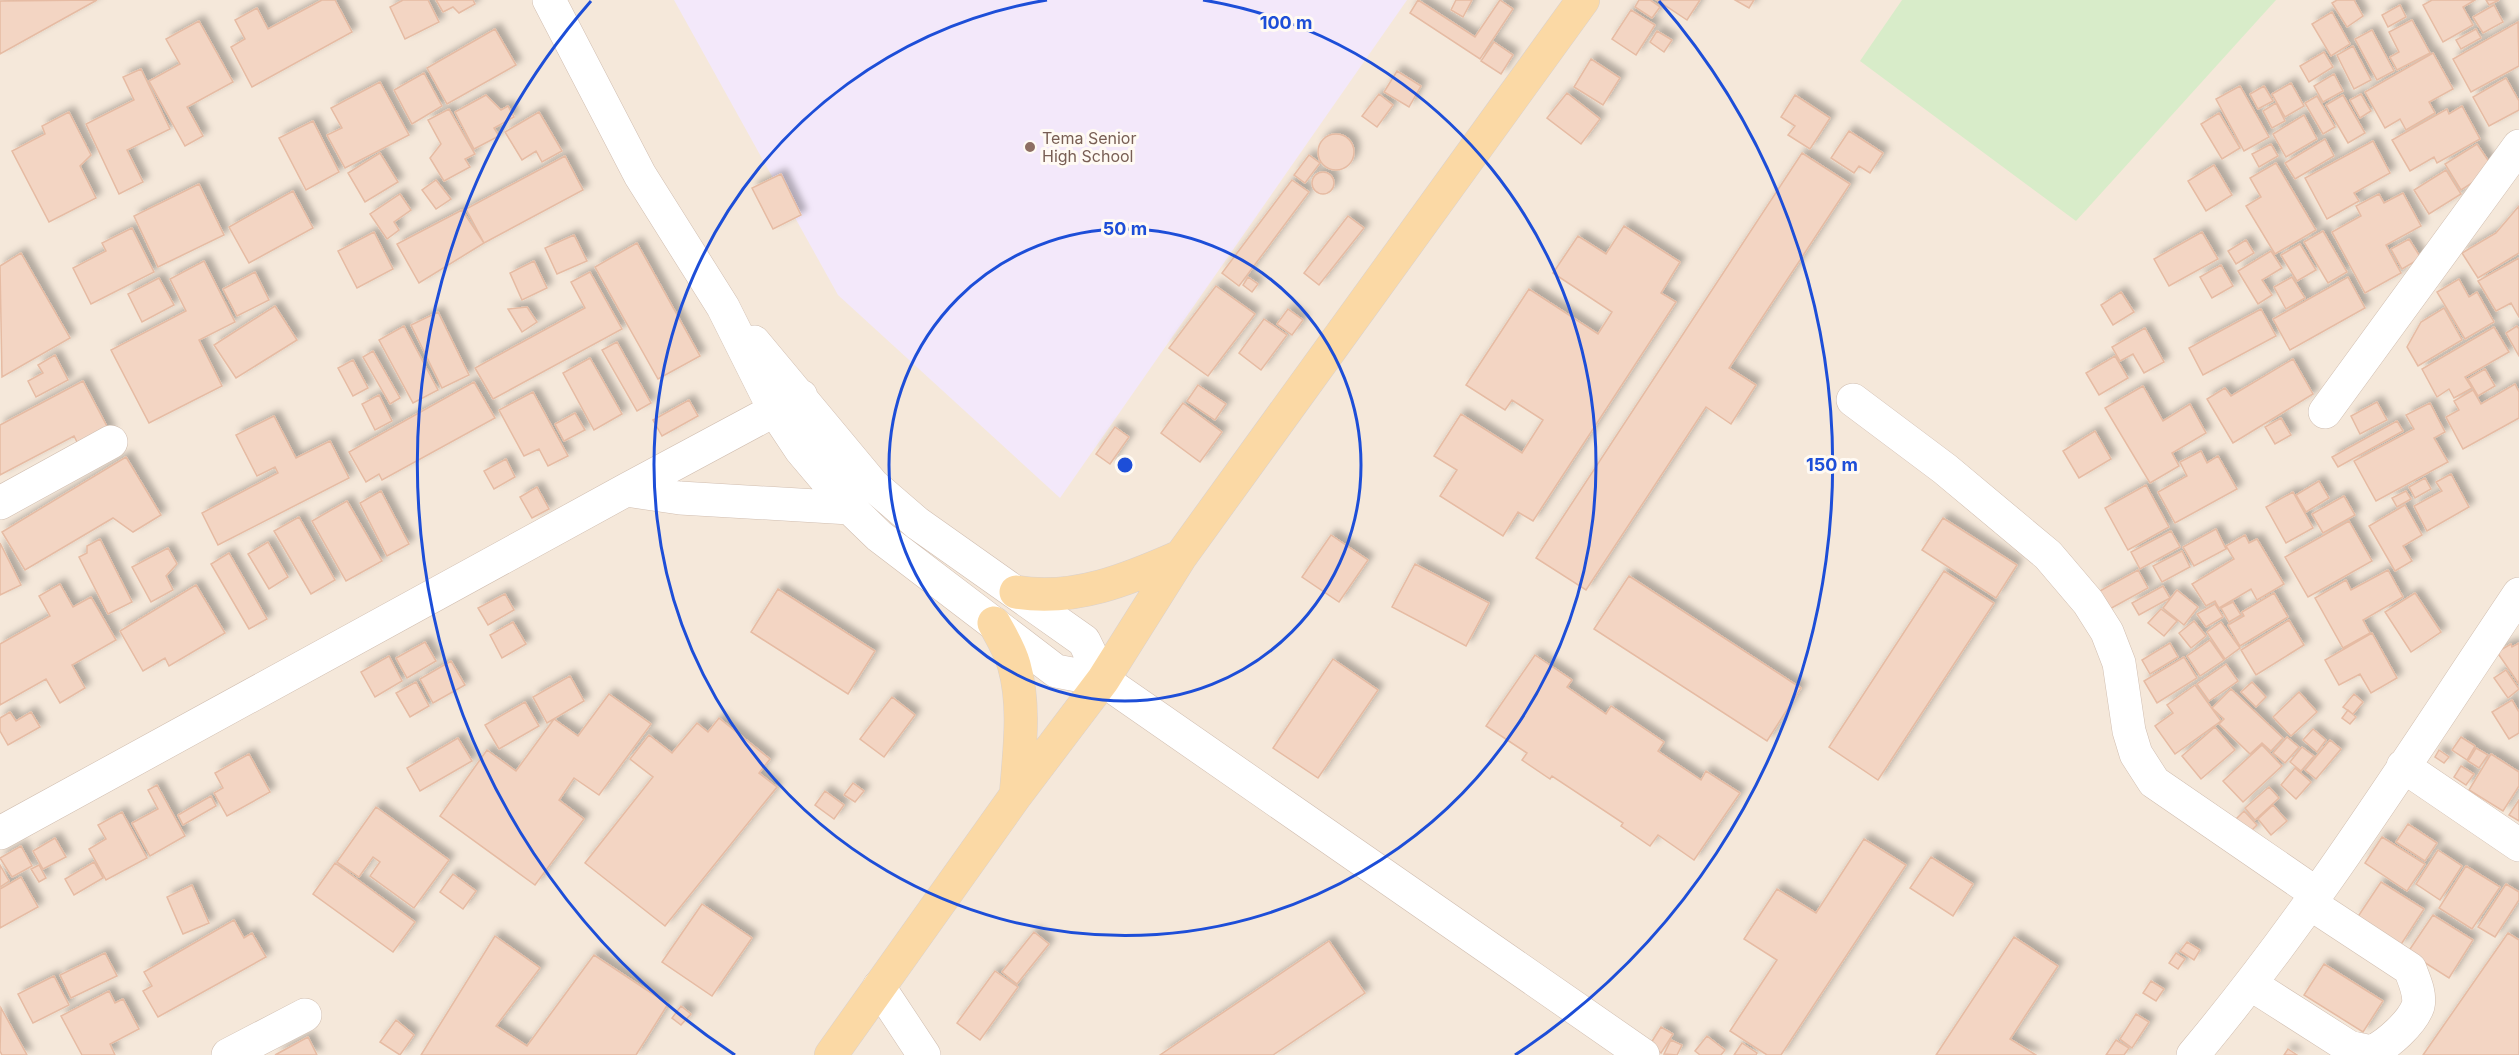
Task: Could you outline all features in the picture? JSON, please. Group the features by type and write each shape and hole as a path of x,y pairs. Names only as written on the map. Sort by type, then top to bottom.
{"main road":[{"path":"831,1055 1016,795 1103,680 1181,556 1583,0"},
{"path":"1016,592 1035,595 1071,594 1136,576 1181,556"},
{"path":"994,622 1014,663 1019,685 1021,713 1016,795"}],"street":[{"path":"549,0 640,175 723,307 788,404 893,504 1084,641 1103,680"},
{"path":"2325,412 2519,146"},
{"path":"1853,400 1945,469 2048,555 2088,602 2107,632 2119,663 2129,731 2136,754 2154,782 2410,969 2417,985 2418,1006 2391,1042 2372,1052 2349,1047 2252,985"},
{"path":"0,833 626,490 788,404"},
{"path":"788,404 801,450 850,508 879,536 1056,671 1103,680 1643,1055"},
{"path":"0,503 111,442"},
{"path":"626,490 680,498 850,508"},
{"path":"2193,1055 2252,985 2314,899 2519,594"},
{"path":"2403,766 2519,845"},
{"path":"879,987 924,1055"},
{"path":"228,1055 306,1014"}],"shaded area":[{"path":"0,0 2519,0 2519,1055 0,1055"},
{"name":"Tema Senior High School","path":"674,0 1407,0 1060,498 838,295"}],"green space":[{"path":"1902,0 2276,0 2076,221 1860,61"}],"building":[{"path":"97,0 0,54 0,1"},
{"path":"322,0 335,0 352,32 252,87 231,47 245,39 235,20 257,8 268,29"},
{"path":"403,0 428,0 439,22 405,39 390,7"},
{"path":"436,0 473,0 475,4 459,13 453,7 443,12"},
{"path":"1418,0 1475,37 1500,0 1513,9 1480,59 1410,13"},
{"path":"1456,0 1472,0 1463,17 1451,10"},
{"path":"1639,0 1650,0 1660,7 1652,18 1635,7"},
{"path":"1657,0 1700,0 1687,20"},
{"path":"1735,0 1754,0 1749,8"},
{"path":"2337,0 2354,0 2363,16 2347,27 2332,3"},
{"path":"2432,0 2475,0 2463,7 2473,25 2443,42 2423,5"},
{"path":"2486,0 2499,0 2489,5"},
{"path":"2400,5 2406,17 2388,27 2382,15"},
{"path":"2494,5 2503,22 2483,33 2473,17"},
{"path":"1631,10 1655,25 1636,55 1612,39"},
{"path":"2332,12 2350,44 2331,56 2312,24"},
{"path":"2412,20 2430,53 2397,70 2390,57 2399,52 2389,32"},
{"path":"199,21 233,82 187,107 203,136 185,146 149,81 180,64 166,39"},
{"path":"2518,22 2519,66 2471,92 2453,59"},
{"path":"495,29 516,65 447,104 427,68"},
{"path":"2476,29 2481,38 2461,49 2456,40"},
{"path":"2372,30 2394,71 2377,80 2355,39"},
{"path":"1657,31 1672,40 1664,52 1650,42"},
{"path":"1494,42 1513,55 1501,74 1481,61"},
{"path":"2353,46 2371,80 2354,89 2337,55"},
{"path":"2324,52 2333,67 2309,82 2300,66"},
{"path":"2433,53 2453,89 2429,102 2435,113 2406,130 2400,119 2385,128 2365,92"},
{"path":"1591,59 1620,78 1603,105 1574,87"},
{"path":"141,69 170,129 127,150 143,182 119,194 86,124 134,100 123,77"},
{"path":"1397,71 1421,86 1409,107 1384,92"},
{"path":"424,73 442,106 412,124 394,90"},
{"path":"2334,74 2343,91 2323,102 2314,86"},
{"path":"2506,78 2519,101 2519,110 2489,126 2473,97"},
{"path":"380,82 409,135 345,168 327,135 342,128 331,108"},
{"path":"2291,83 2304,106 2285,117 2272,94"},
{"path":"2240,86 2269,137 2244,151 2216,99"},
{"path":"2264,86 2273,101 2258,109 2250,94"},
{"path":"1567,93 1600,119 1581,144 1547,118"},
{"path":"1379,94 1393,105 1377,127 1362,116"},
{"path":"2361,94 2371,111 2360,118 2350,100"},
{"path":"486,95 501,110 508,106 514,117 494,128 499,136 474,149 455,112"},
{"path":"1795,95 1830,118 1810,149 1788,135 1795,126 1781,117"},
{"path":"2343,95 2365,133 2348,143 2326,105"},
{"path":"2317,96 2335,127 2323,134 2305,103"},
{"path":"2276,103 2285,121 2272,128 2263,111"},
{"path":"2462,106 2480,139 2437,163 2434,157 2410,171 2392,140 2447,109 2449,114"},
{"path":"449,109 475,154 465,159 470,167 444,181 430,158 441,144 428,120"},
{"path":"69,112 91,155 80,166 96,198 49,222 12,151 45,134 42,126"},
{"path":"539,112 562,151 542,162 536,151 522,160 505,132"},
{"path":"2219,113 2240,148 2222,159 2201,124"},
{"path":"2304,115 2317,139 2286,157 2273,134"},
{"path":"313,121 339,172 306,190 279,138"},
{"path":"1849,131 1883,153 1870,173 1859,166 1854,173 1831,158"},
{"path":"1336,134 1348,140 1354,152 1348,164 1336,170 1324,164 1318,152 1324,140"},
{"path":"2325,139 2334,156 2295,179 2285,163"},
{"path":"2373,141 2390,173 2354,193 2359,201 2327,219 2305,178"},
{"path":"2271,144 2278,156 2259,167 2252,154"},
{"path":"2477,144 2494,169 2461,190 2445,164"},
{"path":"380,153 398,182 365,202 348,173"},
{"path":"1802,153 1850,184 1729,368 1756,385 1731,424 1706,407 1586,590 1536,558"},
{"path":"1309,155 1320,163 1305,183 1294,175"},
{"path":"565,156 583,190 484,243 466,209"},
{"path":"2276,163 2316,230 2275,254 2246,206 2261,197 2250,178"},
{"path":"2214,165 2232,195 2206,211 2188,181"},
{"path":"2446,170 2461,194 2429,214 2414,190"},
{"path":"1323,172 1331,175 1334,183 1331,191 1323,194 1315,191 1312,183 1315,175"},
{"path":"781,174 801,215 773,229 752,188"},
{"path":"436,180 451,199 436,209 422,190"},
{"path":"1292,180 1309,192 1239,286 1222,273"},
{"path":"199,184 224,235 158,267 134,216"},
{"path":"293,191 313,228 249,263 229,227"},
{"path":"2403,193 2421,226 2386,245 2401,273 2365,293 2332,232 2361,216 2356,206 2379,194 2384,203"},
{"path":"400,194 411,210 394,222 399,230 387,239 370,214"},
{"path":"2519,206 2519,253 2478,278 2462,253 2496,233"},
{"path":"462,210 484,243 419,283 397,244"},
{"path":"1348,216 1364,228 1319,285 1304,273"},
{"path":"1624,226 1680,262 1661,293 1676,302 1533,521 1518,512 1503,536 1440,496 1457,470 1434,456 1461,414 1522,453 1543,420 1512,400 1505,410 1466,385 1529,289 1598,334 1612,312 1553,273 1578,236 1606,254"},
{"path":"132,228 154,272 91,304 73,268 106,251 102,243"},
{"path":"2323,231 2347,272 2328,283 2304,242"},
{"path":"374,232 393,269 357,288 338,251"},
{"path":"2202,232 2218,259 2169,286 2154,259"},
{"path":"574,235 587,261 557,274 545,248"},
{"path":"2409,239 2421,258 2402,269 2391,249"},
{"path":"2246,240 2254,253 2236,264 2228,251"},
{"path":"637,243 700,356 658,379 595,267"},
{"path":"2300,244 2316,270 2297,281 2281,255"},
{"path":"2271,251 2282,268 2262,280 2272,295 2258,304 2238,271"},
{"path":"21,253 70,338 2,377 0,266"},
{"path":"2519,258 2519,317 2511,303 2496,311 2478,281"},
{"path":"204,261 235,322 199,340 222,386 149,423 111,350 186,311 170,279"},
{"path":"534,261 547,288 522,300 510,273"},
{"path":"2221,265 2233,286 2212,298 2200,277"},
{"path":"255,272 269,300 237,316 223,289"},
{"path":"590,272 622,329 493,399 475,368 585,308 571,282"},
{"path":"1248,277 1258,284 1252,292 1243,285"},
{"path":"2292,277 2305,298 2286,309 2274,287"},
{"path":"2348,277 2365,308 2290,350 2273,319"},
{"path":"159,278 174,305 142,322 128,294"},
{"path":"2459,279 2469,297 2477,292 2494,322 2465,339 2437,292"},
{"path":"1216,286 1255,314 1208,376 1169,348"},
{"path":"2121,292 2134,312 2113,325 2101,305"},
{"path":"275,306 297,340 236,378 214,345"},
{"path":"527,307 537,322 522,332 508,309"},
{"path":"2444,308 2462,340 2418,366 2407,347 2421,322"},
{"path":"1288,309 1303,320 1292,335 1277,324"},
{"path":"2261,309 2276,336 2203,375 2189,348"},
{"path":"438,312 469,375 442,388 411,325"},
{"path":"1264,319 1287,335 1261,370 1239,353"},
{"path":"404,326 438,390 413,403 379,340"},
{"path":"2517,326 2519,329 2519,356 2506,333"},
{"path":"2494,327 2509,352 2465,377 2472,388 2454,398 2449,389 2437,397 2422,369"},
{"path":"2145,328 2164,362 2144,373 2133,354 2120,361 2112,347"},
{"path":"617,342 651,403 637,411 602,350"},
{"path":"373,351 400,398 390,404 363,357"},
{"path":"55,355 68,380 36,397 28,381 43,373 38,365"},
{"path":"2115,356 2128,378 2099,395 2086,373"},
{"path":"590,358 622,414 594,430 563,373"},
{"path":"2293,359 2313,394 2233,443 2207,399 2225,388 2231,396"},
{"path":"353,360 368,388 353,396 338,368"},
{"path":"2485,369 2495,386 2478,396 2468,379"},
{"path":"83,381 110,432 80,448 74,436 0,475 0,425"},
{"path":"474,382 495,418 382,480 379,474 366,482 349,452"},
{"path":"2515,384 2519,392 2519,418 2463,449 2446,417 2459,410 2454,401 2473,390 2481,404"},
{"path":"1198,385 1226,404 1215,420 1187,401"},
{"path":"2143,386 2163,421 2190,404 2206,433 2172,453 2179,466 2150,483 2105,408"},
{"path":"533,392 568,456 548,466 539,449 524,456 499,410"},
{"path":"379,395 392,421 375,430 362,404"},
{"path":"689,400 698,416 662,436 653,420"},
{"path":"2377,402 2387,420 2360,434 2351,416"},
{"path":"1183,403 1222,432 1200,462 1161,433"},
{"path":"2430,403 2445,432 2434,438 2448,462 2376,501 2354,461 2414,429 2406,415"},
{"path":"575,413 585,430 564,441 555,424"},
{"path":"274,416 296,458 330,441 349,478 218,545 202,513 278,473 275,467 257,476 236,435"},
{"path":"2281,418 2291,435 2275,444 2265,427"},
{"path":"2397,421 2403,431 2338,467 2332,457"},
{"path":"1115,427 1129,437 1110,464 1096,454"},
{"path":"2095,431 2111,459 2079,478 2063,451"},
{"path":"2201,451 2207,463 2218,456 2237,489 2175,523 2158,492 2187,476 2180,462"},
{"path":"126,457 161,515 133,532 113,518 25,570 2,532"},
{"path":"506,459 515,477 494,489 484,471"},
{"path":"2451,474 2469,507 2427,531 2414,506 2442,491 2436,482"},
{"path":"2425,478 2431,489 2415,498 2409,487"},
{"path":"2319,481 2329,498 2306,512 2296,495"},
{"path":"2146,485 2169,527 2128,550 2105,508"},
{"path":"537,487 549,509 532,518 520,497"},
{"path":"381,491 409,544 387,556 360,503"},
{"path":"2406,491 2411,499 2397,507 2392,498"},
{"path":"2293,492 2313,528 2286,543 2266,507"},
{"path":"2344,496 2355,515 2323,533 2312,514"},
{"path":"347,501 382,561 346,581 312,521"},
{"path":"2405,505 2422,535 2403,546 2412,561 2395,571 2369,526"},
{"path":"299,517 335,580 311,594 274,531"},
{"path":"1943,518 2017,565 1996,598 1922,550"},
{"path":"2349,521 2372,561 2308,597 2285,557"},
{"path":"2216,529 2226,549 2194,566 2183,547"},
{"path":"2171,531 2180,547 2140,569 2131,552"},
{"path":"1331,535 1368,560 1339,602 1302,577"},
{"path":"2245,535 2249,543 2257,539 2284,584 2257,600 2251,589 2219,608 2215,601 2206,606 2192,584 2234,559 2226,546"},
{"path":"100,539 132,602 108,614 79,557 87,553 87,546"},
{"path":"268,542 288,577 269,589 248,554"},
{"path":"0,543 21,585 0,595"},
{"path":"168,548 177,564 166,576 173,590 151,602 132,567"},
{"path":"2182,551 2190,567 2162,582 2153,566"},
{"path":"229,553 267,619 249,629 211,564"},
{"path":"1415,564 1489,603 1466,646 1392,607"},
{"path":"2138,570 2148,588 2108,610 2098,592"},
{"path":"2388,570 2403,597 2363,620 2370,633 2343,648 2315,598 2346,580 2351,590"},
{"path":"1944,571 1994,603 1878,780 1829,747"},
{"path":"1629,576 1801,688 1767,741 1594,629"},
{"path":"60,584 73,607 91,597 116,640 72,665 85,688 60,703 46,679 0,705 0,644 50,616 39,596"},
{"path":"196,585 225,633 169,666 165,658 143,671 120,631"},
{"path":"2163,586 2170,598 2139,615 2132,603"},
{"path":"778,589 875,651 848,694 751,632"},
{"path":"2177,590 2198,607 2184,625 2163,608"},
{"path":"2274,593 2288,617 2240,646 2228,625 2244,616 2242,612"},
{"path":"2415,593 2441,632 2411,652 2385,612"},
{"path":"505,594 514,610 488,625 478,608"},
{"path":"2233,602 2241,615 2229,622 2221,608"},
{"path":"2215,604 2223,617 2206,627 2197,614"},
{"path":"2161,609 2177,621 2164,636 2148,623"},
{"path":"2289,620 2304,645 2256,675 2241,650"},
{"path":"2194,621 2206,636 2191,648 2179,633"},
{"path":"513,622 526,644 502,658 490,635"},
{"path":"2221,622 2240,648 2225,659 2207,632"},
{"path":"2372,633 2397,678 2371,693 2360,674 2339,685 2325,660"},
{"path":"2210,640 2224,660 2200,676 2187,656"},
{"path":"425,642 436,661 407,678 396,658"},
{"path":"2170,643 2178,657 2150,674 2142,660"},
{"path":"2519,643 2519,684 2497,652 2511,644 2512,647"},
{"path":"1535,655 1572,680 1567,687 1606,714 1611,706 1664,742 1658,751 1701,780 1706,771 1740,793 1694,860 1658,835 1650,846 1621,826 1623,823 1552,776 1550,779 1522,760 1527,753 1486,726"},
{"path":"389,656 402,681 375,697 361,672"},
{"path":"2184,657 2197,678 2157,703 2144,681"},
{"path":"1333,659 1378,690 1318,778 1273,748"},
{"path":"451,661 465,685 433,703 420,679"},
{"path":"2226,664 2238,681 2209,701 2197,684"},
{"path":"2506,670 2519,689 2508,698 2494,678"},
{"path":"570,676 584,701 547,723 533,697"},
{"path":"416,682 429,706 410,717 396,693"},
{"path":"2252,682 2266,697 2256,707 2241,692"},
{"path":"2195,685 2221,721 2175,754 2155,726 2173,713 2167,705"},
{"path":"2231,689 2283,738 2271,751 2262,743 2250,754 2219,724 2224,719 2212,708"},
{"path":"2299,692 2317,712 2291,736 2273,717"},
{"path":"609,694 651,724 599,795 574,778 559,800 584,819 535,885 440,816 487,750 516,771 554,719 578,736"},
{"path":"2354,694 2363,702 2353,714 2343,707"},
{"path":"892,697 915,715 884,757 860,739"},
{"path":"2512,700 2519,712 2519,733 2509,739 2492,712"},
{"path":"525,702 539,726 499,749 485,725"},
{"path":"2348,710 2356,717 2350,724 2342,718"},
{"path":"10,712 16,721 31,712 40,727 8,745 0,731 0,718"},
{"path":"719,718 770,759 759,773 777,787 665,926 585,863 653,777 630,759 649,735 672,753 697,723 708,732"},
{"path":"2215,727 2235,750 2201,779 2182,756"},
{"path":"2313,729 2326,740 2317,752 2303,740"},
{"path":"2287,737 2299,747 2285,763 2273,753"},
{"path":"2461,737 2475,746 2467,760 2452,750"},
{"path":"458,738 472,761 420,791 407,768"},
{"path":"2330,740 2341,749 2316,779 2305,770"},
{"path":"2262,745 2282,766 2243,802 2223,781"},
{"path":"2302,747 2314,756 2301,771 2290,762"},
{"path":"2476,748 2488,755 2479,768 2468,761"},
{"path":"2439,750 2449,757 2444,763 2435,757"},
{"path":"249,754 270,792 227,816 214,793 223,788 215,773"},
{"path":"2491,754 2519,772 2519,786 2503,811 2469,790"},
{"path":"2461,766 2474,774 2466,785 2454,777"},
{"path":"2295,768 2311,782 2296,799 2281,785"},
{"path":"853,783 864,791 855,802 844,795"},
{"path":"157,785 185,836 150,856 132,823 158,809 148,790"},
{"path":"2269,787 2279,798 2255,820 2245,808"},
{"path":"825,791 844,805 834,819 815,805"},
{"path":"211,796 216,806 183,825 178,815"},
{"path":"2519,800 2519,821 2509,815"},
{"path":"2273,805 2287,821 2271,835 2258,819"},
{"path":"376,807 449,860 414,908 370,876 380,862 373,857 359,877 337,862"},
{"path":"2244,811 2257,825 2249,833 2236,819"},
{"path":"122,812 147,858 106,880 89,849 106,839 98,825"},
{"path":"2408,824 2437,843 2425,861 2396,842"},
{"path":"2382,837 2425,864 2407,891 2365,863"},
{"path":"55,838 66,857 43,869 33,851"},
{"path":"1864,839 1906,865 1781,1055 1767,1055 1730,1031 1777,960 1744,939 1777,889 1816,913"},
{"path":"21,846 32,866 12,877 0,858"},
{"path":"2438,850 2462,866 2440,900 2416,884"},
{"path":"1931,857 1973,884 1953,916 1910,888"},
{"path":"94,862 103,878 74,895 65,879"},
{"path":"335,863 415,922 393,952 313,894"},
{"path":"0,865 9,881 0,887"},
{"path":"39,865 46,878 39,882 31,869"},
{"path":"2466,866 2500,887 2472,929 2439,908"},
{"path":"453,874 476,891 463,909 440,892"},
{"path":"21,877 38,907 0,928 0,889"},
{"path":"2381,882 2424,909 2400,946 2357,918"},
{"path":"2506,884 2519,892 2519,900 2495,937 2478,927"},
{"path":"192,885 209,923 183,934 167,897"},
{"path":"702,904 752,938 712,996 662,962"},
{"path":"2433,915 2473,940 2449,978 2408,952"},
{"path":"234,920 244,938 252,933 266,957 158,1017 143,991 152,986 144,972"},
{"path":"1034,932 1049,944 1017,984 1002,972"},
{"path":"2508,933 2519,940 2519,1055 2423,1055"},
{"path":"495,936 540,968 496,1026 527,1046 594,955 668,1004 636,1055 421,1055"},
{"path":"2014,937 2058,966 2010,1039 2036,1055 1936,1055"},
{"path":"1329,941 1365,993 1273,1055 1160,1055"},
{"path":"2187,942 2200,950 2194,960 2180,951"},
{"path":"105,953 117,976 71,998 60,975"},
{"path":"2176,953 2185,959 2178,969 2169,963"},
{"path":"2324,964 2383,1001 2363,1032 2304,995"},
{"path":"995,971 1018,987 980,1040 957,1023"},
{"path":"54,976 69,1005 33,1023 18,994"},
{"path":"2151,981 2164,989 2156,1001 2143,993"},
{"path":"109,991 115,1003 123,999 139,1029 110,1044 115,1055 82,1055 61,1016"},
{"path":"681,1006 691,1014 681,1025 672,1018"},
{"path":"1,1008 27,1055 2,1055 0,1051"},
{"path":"2136,1014 2149,1022 2132,1048 2120,1039"},
{"path":"396,1020 414,1035 400,1055 380,1042"},
{"path":"1661,1027 1673,1034 1661,1053 1649,1046"},
{"path":"1707,1036 1725,1050 1721,1055 1700,1055 1695,1051"},
{"path":"308,1037 317,1055 275,1055"},
{"path":"1671,1040 1682,1045 1677,1055 1664,1054"},
{"path":"2116,1040 2129,1048 2124,1055 2106,1055"},
{"path":"1742,1043 1757,1053 1756,1055 1734,1055"},
{"path":"2288,1049 2297,1055 2284,1055"}],"place":[{"name":"Tema Senior High School","path":"1030,147"}]}
